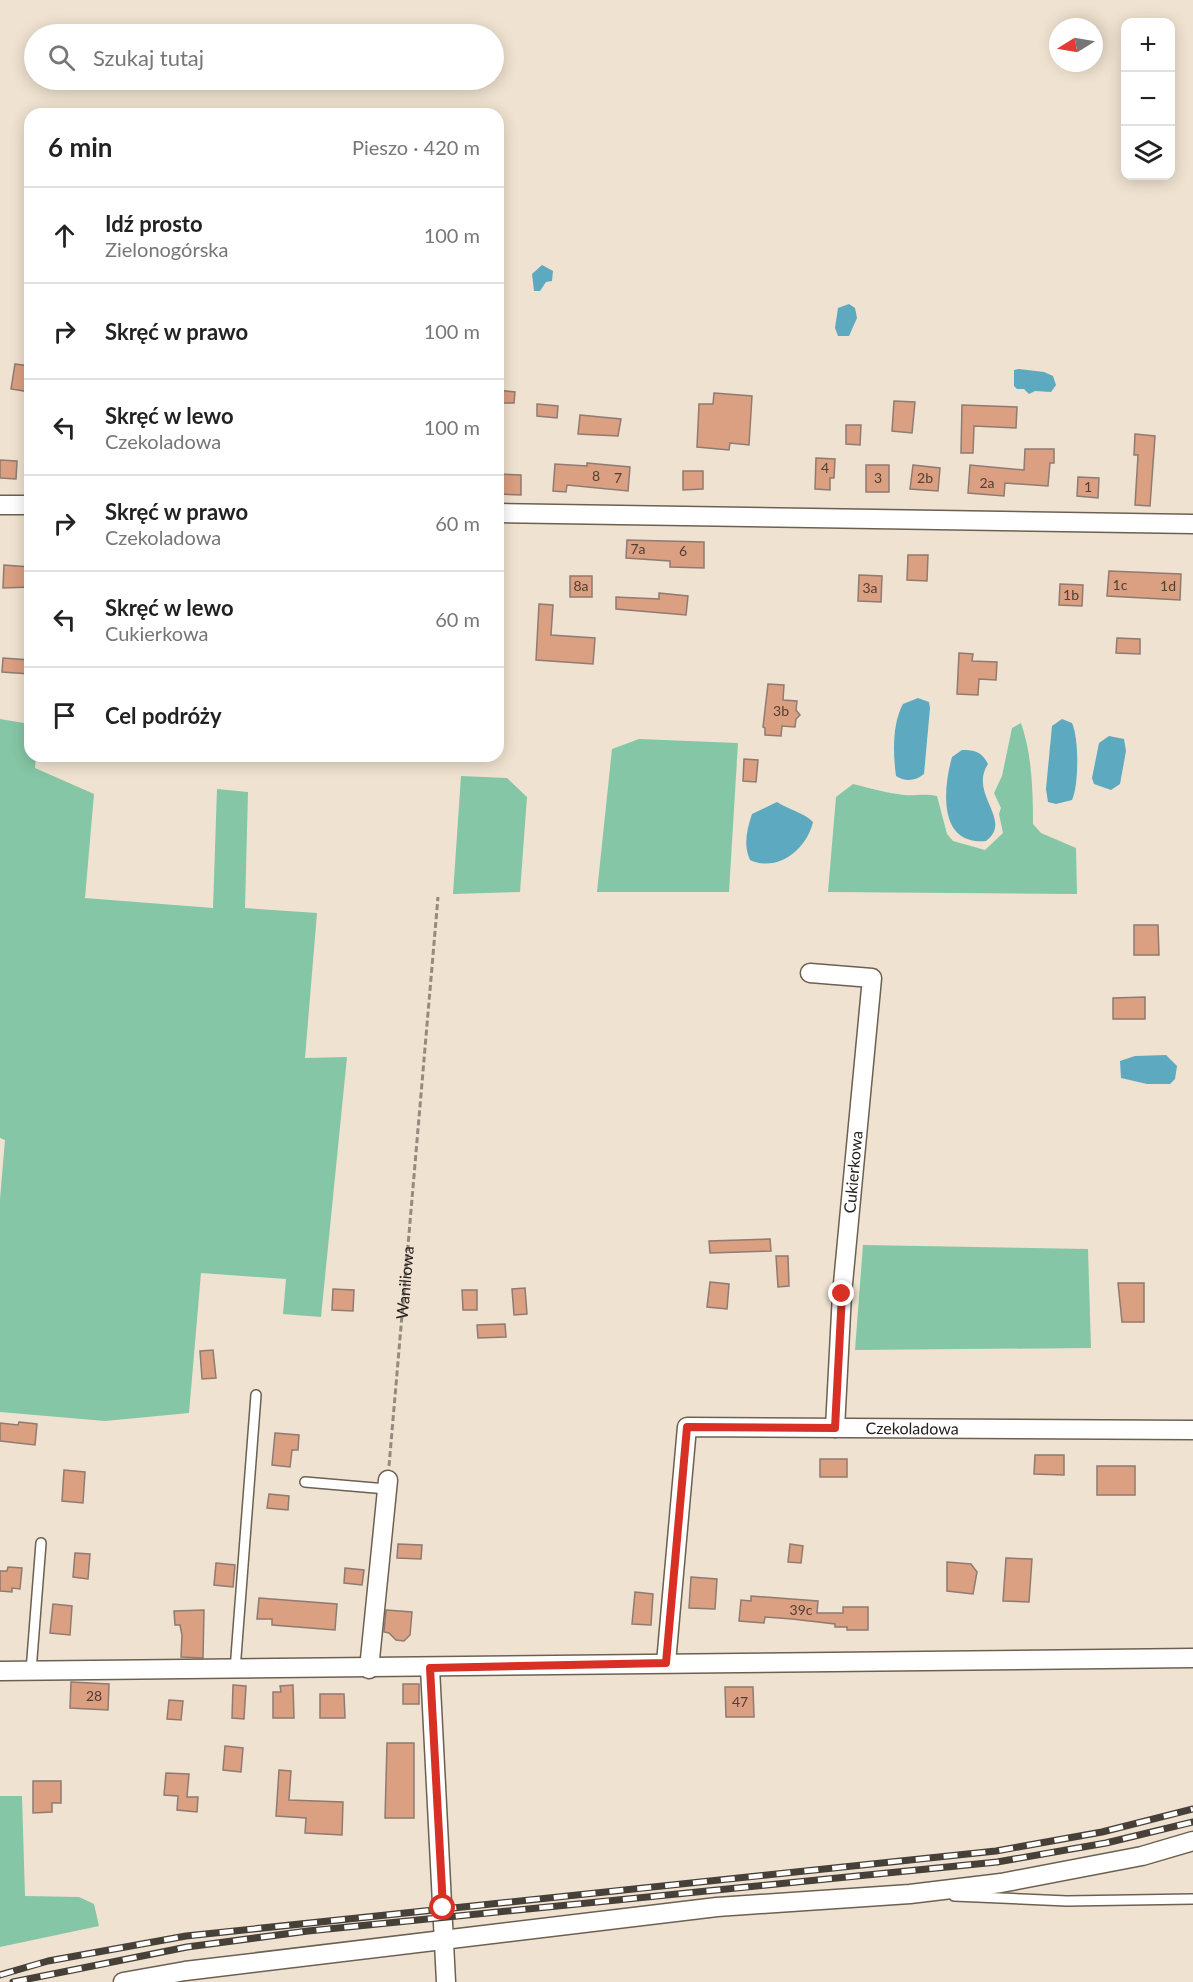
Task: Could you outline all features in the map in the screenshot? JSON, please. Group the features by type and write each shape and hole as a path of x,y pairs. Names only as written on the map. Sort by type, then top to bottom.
{"street":[{"path":"0,505 24,505"},
{"path":"504,513 1193,524"},
{"name":"Cukierkowa","path":"810,973 872,978 842,1294 835,1428"},
{"name":"Czekoladowa","path":"666,1663 687,1427 1193,1430"},
{"path":"369,1669 388,1485"},
{"path":"0,1671 369,1669 666,1663 1193,1658"},
{"path":"430,1668 446,1982"},
{"path":"123,1982 185,1971 717,1907 910,1894 1012,1881 1142,1856 1193,1842"}],"lane":[{"path":"235,1670 256,1395"},
{"path":"305,1482 388,1485"},
{"path":"31,1671 41,1543"},
{"path":"910,1894 1067,1901 1193,1899"}],"path":[{"name":"Waniliowa","path":"388,1485 438,897"}],"green space":[{"path":"0,719 24,723 24,762 36,762 35,768 94,794 85,898 213,908 217,789 248,792 245,908 317,913 305,1058 347,1057 321,1317 283,1314 286,1279 201,1273 189,1413 105,1421 0,1412 0,1199 5,1140 0,1138"},
{"path":"1021,723 1030,760 1033,824 1041,833 1076,848 1077,894 828,892 836,797 853,784 897,794 937,796 947,834 953,841 985,850 1003,833 999,814 1001,808 994,793 1002,776 1012,728"},
{"path":"639,739 738,743 729,892 597,892 612,749"},
{"path":"461,776 507,778 527,797 520,892 453,894"},
{"path":"863,1245 1088,1249 1091,1348 855,1350"},
{"path":"0,1796 22,1796 25,1896 79,1897 94,1904 99,1926 0,1947"}],"water":[{"path":"542,265 553,271 552,281 546,282 540,291 534,291 532,274"},
{"path":"849,304 855,308 857,318 849,336 838,336 835,328 838,308"},
{"path":"1014,370 1044,372 1053,376 1056,385 1051,392 1035,391 1029,394 1024,389 1017,389 1014,386"},
{"path":"918,698 929,702 930,708 924,774 907,780 896,776 895,730 903,704"},
{"path":"1062,719 1072,723 1074,730 1077,773 1072,800 1056,804 1048,802 1046,789 1052,726"},
{"path":"1109,736 1124,739 1126,751 1120,784 1111,790 1094,784 1092,778 1099,743"},
{"path":"962,750 978,752 988,764 983,775 983,786 995,824 993,833 986,841 970,840 959,834 952,825 948,813 946,799 949,770 952,757"},
{"path":"777,802 813,822 810,832 798,849 781,861 761,863 750,860 746,843 752,814"},
{"path":"1166,1055 1177,1066 1175,1079 1170,1084 1147,1084 1121,1078 1120,1061 1135,1056"}],"building":[{"path":"15,364 24,365 24,391 11,389"},
{"path":"504,391 515,392 514,403 504,403"},
{"path":"714,393 752,396 749,445 730,443 729,450 697,447 699,404 713,404"},
{"path":"894,401 915,402 912,433 892,431"},
{"path":"537,404 558,406 557,418 537,416"},
{"path":"962,405 1017,407 1016,428 974,426 973,453 961,453"},
{"path":"580,415 621,419 618,436 578,434"},
{"path":"846,425 861,425 860,445 846,444"},
{"path":"1135,434 1155,436 1150,506 1135,505 1138,455 1134,455"},
{"path":"1025,449 1054,449 1054,463 1050,463 1048,486 1005,483 1004,496 968,493 970,465 1024,470"},
{"path":"816,458 835,459 834,478 830,478 830,490 815,489"},
{"path":"0,460 17,461 16,479 0,478"},
{"path":"587,463 630,467 628,491 567,485 566,492 553,491 555,464 587,466"},
{"path":"866,465 889,465 889,492 866,492"},
{"path":"913,465 940,468 938,491 910,489"},
{"path":"683,471 703,471 703,489 683,490"},
{"path":"504,474 521,475 521,495 504,494"},
{"path":"1078,477 1099,478 1098,498 1077,496"},
{"path":"627,540 704,542 704,568 670,567 670,561 626,558"},
{"path":"908,555 928,555 927,581 907,580"},
{"path":"4,565 24,567 24,587 3,588"},
{"path":"1109,571 1181,574 1180,600 1107,596"},
{"path":"859,575 882,576 881,602 858,601"},
{"path":"570,576 592,576 592,597 570,597"},
{"path":"1060,584 1083,585 1082,606 1059,605"},
{"path":"659,593 688,596 686,615 616,609 616,597 659,599"},
{"path":"539,604 553,605 551,635 595,638 593,664 536,660"},
{"path":"1117,638 1140,639 1140,654 1116,653"},
{"path":"959,653 973,654 972,661 997,662 996,680 979,679 978,695 957,694"},
{"path":"3,658 24,660 24,674 2,672"},
{"path":"768,684 784,685 783,700 797,701 796,710 800,715 796,719 795,727 782,726 781,736 765,735 763,727"},
{"path":"744,759 758,760 756,782 743,781"},
{"path":"1134,925 1158,925 1159,955 1134,955"},
{"path":"1145,997 1145,1019 1113,1019 1113,998"},
{"path":"770,1239 771,1251 710,1253 709,1241"},
{"path":"776,1256 788,1256 789,1286 778,1287"},
{"path":"710,1282 729,1284 727,1309 707,1307"},
{"path":"1118,1283 1144,1283 1144,1322 1122,1322"},
{"path":"525,1288 527,1314 514,1315 512,1289"},
{"path":"333,1289 354,1290 353,1311 332,1310"},
{"path":"462,1290 477,1290 477,1310 463,1310"},
{"path":"505,1324 506,1337 478,1338 477,1325"},
{"path":"213,1350 216,1378 202,1379 200,1351"},
{"path":"19,1422 37,1424 35,1445 0,1441 0,1423 18,1425"},
{"path":"275,1433 299,1435 298,1450 292,1450 290,1467 272,1465"},
{"path":"1035,1455 1064,1455 1064,1475 1034,1474"},
{"path":"820,1459 847,1459 847,1477 820,1477"},
{"path":"1097,1466 1135,1466 1135,1495 1097,1495"},
{"path":"64,1470 85,1472 83,1503 62,1501"},
{"path":"269,1494 289,1496 288,1510 267,1508"},
{"path":"398,1544 422,1545 421,1559 397,1558"},
{"path":"790,1544 803,1546 801,1563 788,1562"},
{"path":"75,1553 90,1554 88,1579 73,1577"},
{"path":"1006,1558 1032,1559 1029,1602 1003,1601"},
{"path":"947,1562 971,1564 977,1572 973,1594 947,1591"},
{"path":"216,1563 235,1565 233,1587 214,1585"},
{"path":"8,1567 22,1568 20,1589 12,1588 12,1592 0,1591 0,1571 7,1571"},
{"path":"345,1568 364,1570 362,1585 344,1583"},
{"path":"691,1577 717,1579 715,1609 689,1608"},
{"path":"635,1592 653,1594 651,1625 632,1624"},
{"path":"751,1596 818,1601 817,1613 843,1613 843,1607 868,1607 868,1630 847,1630 847,1627 835,1627 835,1624 765,1617 764,1623 739,1621 741,1600 751,1601"},
{"path":"259,1598 337,1604 335,1630 272,1625 272,1619 257,1619"},
{"path":"53,1604 72,1606 70,1635 50,1633"},
{"path":"204,1610 203,1658 181,1657 182,1635 180,1625 175,1625 174,1611"},
{"path":"386,1610 412,1612 410,1635 404,1641 396,1640 389,1633 384,1632"},
{"path":"71,1682 109,1684 108,1710 70,1708"},
{"path":"403,1684 419,1684 419,1704 403,1704"},
{"path":"233,1685 246,1686 244,1719 232,1718"},
{"path":"293,1685 294,1718 273,1718 273,1692 281,1692 280,1686"},
{"path":"725,1687 753,1687 754,1717 726,1717"},
{"path":"320,1694 344,1694 345,1718 320,1718"},
{"path":"169,1700 183,1701 181,1720 167,1719"},
{"path":"387,1743 414,1743 414,1818 385,1818"},
{"path":"225,1746 243,1748 241,1772 223,1770"},
{"path":"279,1770 291,1771 289,1800 343,1802 342,1835 305,1833 306,1818 276,1816"},
{"path":"166,1773 189,1774 187,1797 198,1797 197,1812 177,1810 178,1796 164,1795"},
{"path":"33,1781 61,1781 61,1803 52,1803 52,1812 33,1813"}],"railway":[{"path":"0,1975 48,1961 186,1936 996,1851 1102,1832 1193,1809"},
{"path":"13,1982 187,1947 308,1931 997,1862 1106,1843 1193,1822"}],"route":[{"path":"443,1908 430,1668 666,1663 687,1427 835,1428 842,1294"}]}
